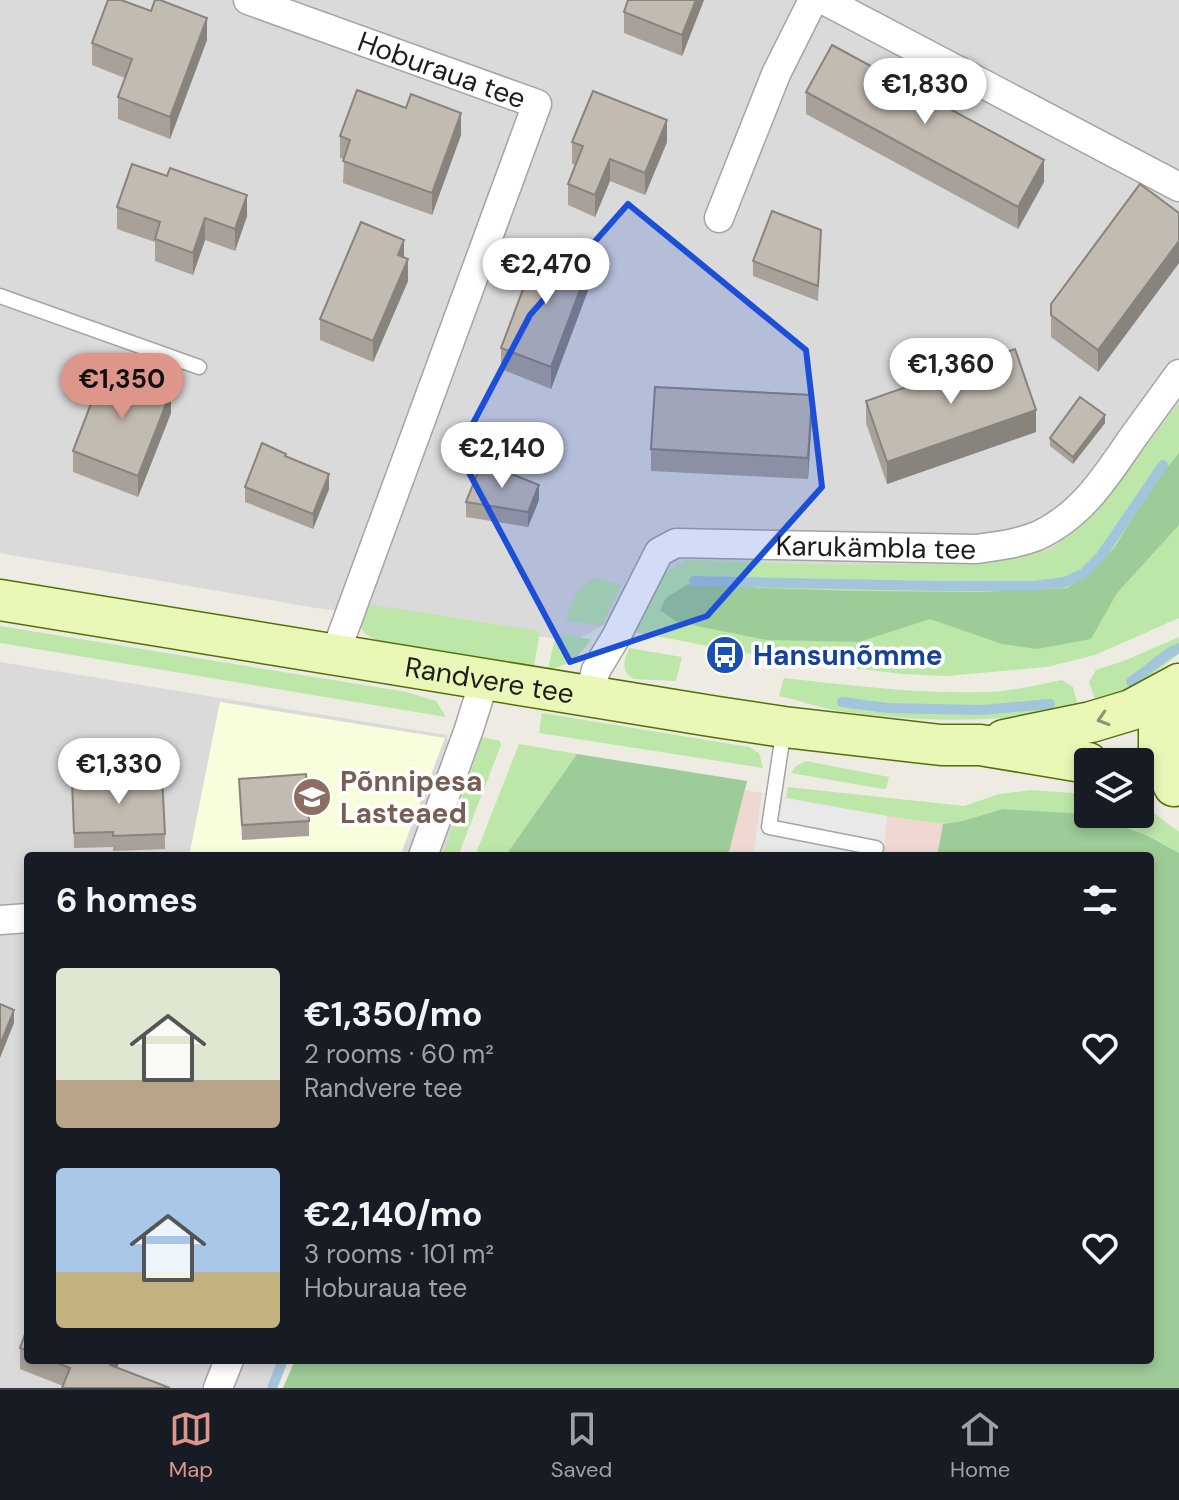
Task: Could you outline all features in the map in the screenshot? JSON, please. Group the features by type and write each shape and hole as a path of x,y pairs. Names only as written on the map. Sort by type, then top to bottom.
{"street":[{"name":"Hoburaua tee","path":"248,0 537,104 335,654"},
{"path":"719,218 776,74 813,0"},
{"path":"824,0 1179,187"},
{"name":"Karukämbla tee","path":"589,696 596,670 659,552 676,543 976,549 1015,544 1037,536 1081,507 1179,374"},
{"name":"Randvere tee","path":"0,600 784,727 941,745 980,745 1074,761"},
{"path":"424,852 485,678"},
{"name":"Randvere tee","path":"980,745 1091,722 1131,710 1177,686"},
{"name":"Randvere tee","path":"1164,783 1159,754 1159,719 1177,686"},
{"path":"0,920 24,918"},
{"path":"218,1388 227,1364"}],"lane":[{"path":"0,296 199,367"},
{"path":"784,727 769,827 876,848"}],"highlighted area":[{"path":"628,204 806,350 822,487 707,616 570,662 458,452 530,315"}],"shaded area":[{"path":"0,0 1179,0 1179,426 1086,550 1003,580 691,575 575,641 316,608 0,553"},
{"path":"0,662 447,735 456,852 24,852 24,1364 285,1364 276,1388 0,1388"},
{"name":"Põnnipesa Lasteaed","path":"220,702 445,738 402,852 190,852"},
{"path":"745,790 943,824 938,852 729,852"},
{"path":"762,794 887,816 883,852 754,852"}],"green space":[{"path":"1179,402 1179,618 1095,655 1047,667 947,676 901,674 762,656 634,632 662,575 687,560 842,565 964,564 1050,550 1100,507"},
{"path":"1179,453 1179,525 1117,593 1091,639 1037,649 1002,644 930,619 859,642 767,640 677,622 660,610 666,598 686,585 704,581 760,588 859,591 981,592 1067,588 1086,575 1114,548 1155,482"},
{"path":"596,578 621,585 602,626 566,620 580,589"},
{"path":"360,603 540,631 534,666 380,641 363,631 359,617"},
{"path":"0,626 407,692 436,701 446,717 0,643"},
{"path":"556,634 591,639 573,660 548,669"},
{"path":"1179,637 1179,654 1149,677 1142,688 1096,702 1089,682 1096,670"},
{"path":"629,648 682,657 676,681 634,679 624,665"},
{"path":"784,678 932,692 1002,691 1062,680 1073,687 1078,706 989,719 868,715 832,710 779,696"},
{"path":"542,713 749,747 759,753 763,768 539,733"},
{"path":"482,737 500,741 460,852 443,852"},
{"path":"519,744 577,754 508,852 477,852"},
{"path":"577,754 747,781 729,852 508,852"},
{"path":"806,761 889,777 886,789 791,773"},
{"path":"788,787 964,806 999,794 1031,790 1074,793 1074,822 1003,809 943,824 786,798"},
{"path":"1003,809 1074,813 1074,828 1125,828 1179,853 1179,1388 283,1388 293,1364 1154,1364 1154,852 938,852 943,824"},
{"path":"1154,813 1179,832 1179,853 1146,835 1108,828 1154,828"}],"building":[{"path":"108,0 121,0 151,11 155,0 160,0 207,18 170,117 118,97 132,59 92,43"},
{"path":"628,0 696,0 682,35 624,12"},
{"path":"832,45 1044,160 1018,207 806,92"},
{"path":"357,90 406,108 411,94 461,113 432,193 343,161 350,140 340,136"},
{"path":"593,91 667,120 645,173 610,159 595,195 568,184 583,146 572,142"},
{"path":"132,164 167,176 170,168 247,195 235,229 205,218 193,253 155,239 160,222 117,207"},
{"path":"1140,184 1179,213 1179,241 1098,350 1051,315 1051,304"},
{"path":"772,211 821,230 818,286 753,261"},
{"path":"361,222 404,240 398,255 408,259 373,341 320,319"},
{"path":"540,244 590,263 551,367 501,348"},
{"path":"1015,349 1036,410 887,462 866,401"},
{"path":"105,367 171,391 138,476 73,451"},
{"path":"655,387 812,395 808,458 651,449"},
{"path":"1080,397 1105,415 1073,457 1050,438"},
{"path":"262,443 329,474 313,514 245,487"},
{"path":"482,462 539,485 528,512 466,502"},
{"path":"306,774 309,821 242,825 239,779"},
{"path":"162,775 165,834 113,836 113,832 74,833 72,780"},
{"path":"0,1004 14,1010 0,1045"},
{"path":"60,1364 110,1364 170,1388 62,1388 70,1368"}],"waterway":[{"path":"694,581 938,586 1034,586 1065,582 1084,573 1100,557 1163,465"},
{"path":"1131,682 1179,648"},
{"path":"842,702 887,708 982,710 1050,704"},
{"path":"272,1388 281,1364"}],"place":[{"name":"Hansunõmme","path":"725,655"},
{"name":"Põnnipesa Lasteaed","path":"312,797"}]}
